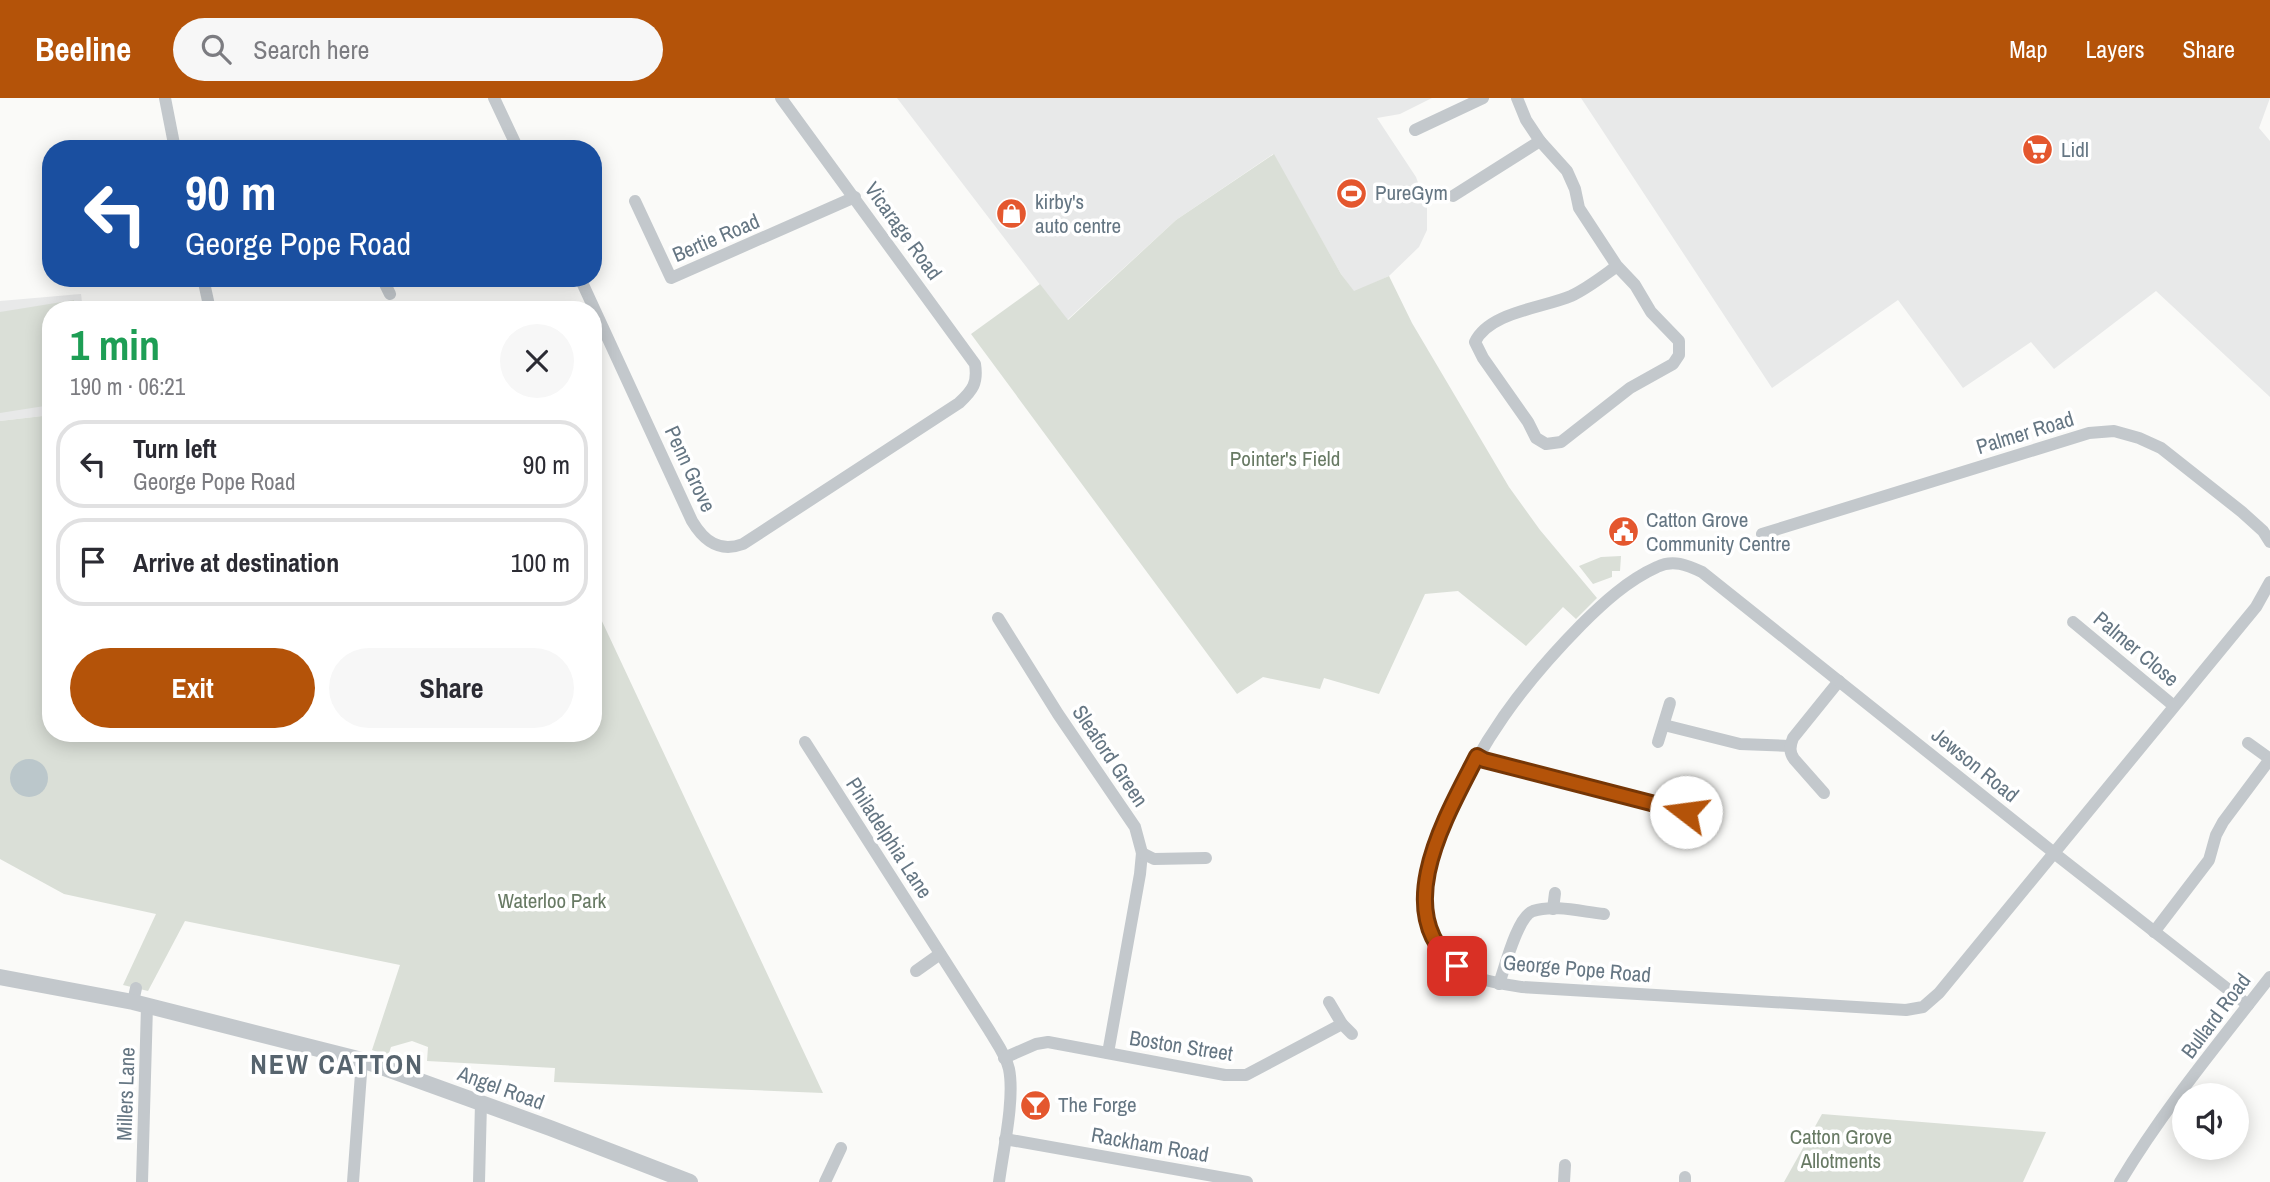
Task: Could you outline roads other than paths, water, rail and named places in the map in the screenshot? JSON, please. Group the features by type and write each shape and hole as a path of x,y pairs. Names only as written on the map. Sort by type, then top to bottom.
{"street":[{"path":"165,98 172,140"},
{"path":"494,98 514,140"},
{"name":"Vicarage Road","path":"781,98 975,364 978,380 972,391"},
{"path":"1415,130 1483,98"},
{"path":"1517,98 1526,120 1540,141 1567,171 1579,208 1617,266 1635,285 1651,312 1679,341 1679,355 1673,364 1630,388 1561,442 1546,444 1536,438 1475,342 1479,334 1505,317 1572,296 1617,266"},
{"path":"1453,196 1540,141"},
{"name":"Bertie Road","path":"635,201 671,278 855,197"},
{"path":"386,287 390,294"},
{"name":"Penn Grove","path":"602,326 692,521 702,537 713,545 727,548 743,544 890,450 959,403 972,391"},
{"name":"Palmer Road","path":"1762,534 2089,433 2114,431 2161,448 2242,512 2263,531 2270,542"},
{"name":"Jewson Road","path":"1674,563 1686,564 1702,572 2248,1005"},
{"name":"George Pope Road","path":"1674,563 1658,566 1627,584 1590,617 1547,660 1504,712 1477,756 1437,841 1424,883 1429,929 1445,957 1476,978 1532,988 1906,1010 1923,1007 1939,993 2054,853"},
{"path":"2054,853 2256,607 2270,582"},
{"name":"Sleaford Green","path":"998,618 1058,714 1135,827 1142,853 1108,1053"},
{"name":"Palmer Close","path":"2073,622 2174,706"},
{"path":"1824,793 1794,759 1790,746 1793,738 1839,681"},
{"path":"1658,741 1670,703"},
{"path":"1664,725 1740,744 1790,746"},
{"name":"Philadelphia Lane","path":"804,742 989,1030 1009,1068 1010,1090 999,1182"},
{"path":"2154,932 2208,860 2223,822 2270,759 2248,743"},
{"path":"1477,756 1686,812"},
{"path":"1142,853 1154,859 1206,858"},
{"path":"1553,909 1555,893"},
{"path":"1499,984 1523,919 1532,912 1553,909 1604,914"},
{"path":"916,971 940,954"},
{"name":"Angel Road","path":"0,977 139,999 362,1060 690,1182"},
{"name":"Bullard Road","path":"2120,1182 2139,1149 2270,977"},
{"name":"Millers Lane","path":"139,999 142,1182"},
{"path":"1329,1002 1342,1024 1352,1034"},
{"name":"Boston Street","path":"1004,1058 1036,1044 1048,1042 1226,1075 1246,1075 1342,1024"},
{"path":"353,1182 362,1060"},
{"path":"479,1182 481,1103"},
{"name":"Rackham Road","path":"1005,1139 1247,1182"},
{"path":"825,1182 841,1148"},
{"path":"1564,1182 1565,1165"}],"place":[{"name":"Lidl","path":"2038,150"},
{"name":"PureGym","path":"1352,193"},
{"name":"kirby's auto centre","path":"1012,214"},
{"name":"Catton Grove Community Centre","path":"1623,532"},
{"name":"The Forge","path":"1035,1105"}],"district":[{"name":"NEW CATTON","path":"337,1064"}],"park label":[{"name":"Pointer's Field","path":"1285,459"},
{"name":"Waterloo Park","path":"552,901"},
{"name":"Catton Grove Allotments","path":"1841,1149"}]}
